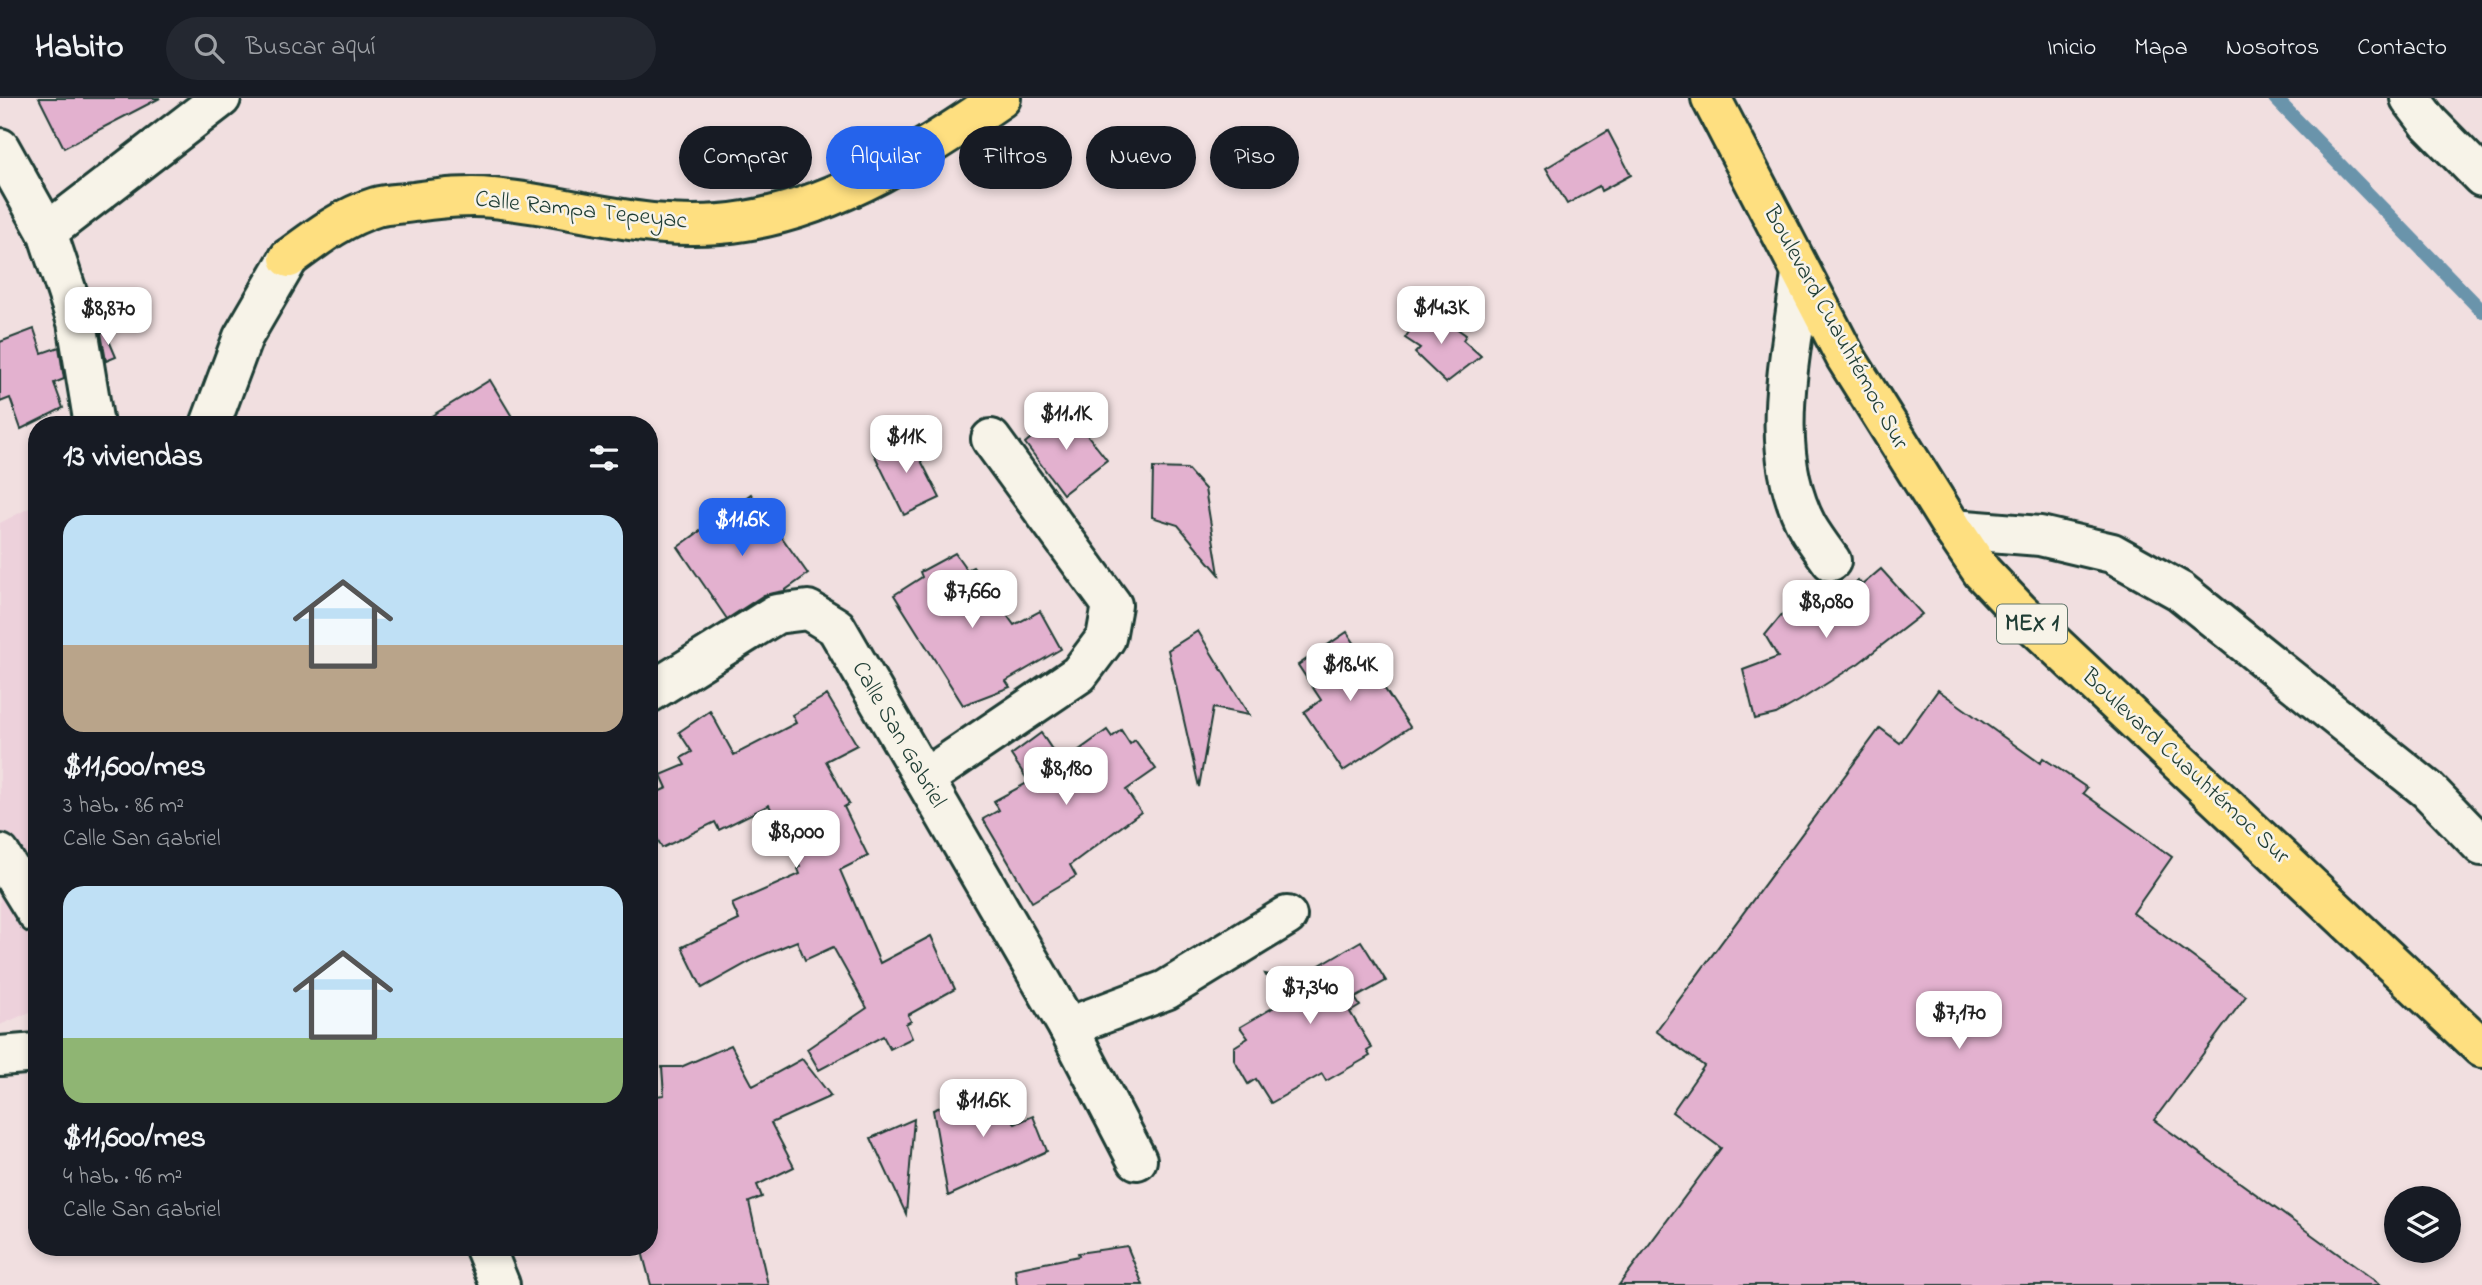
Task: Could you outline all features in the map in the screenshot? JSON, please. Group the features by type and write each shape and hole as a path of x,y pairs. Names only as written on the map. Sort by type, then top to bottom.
{"main road":[{"name":"Calle Rampa Tepeyac","path":"289,258 328,229 376,207 432,200 491,197 613,220 678,226 744,222 798,209 915,155 1001,98"},
{"name":"Boulevard Cuauhtémoc Sur","path":"1711,98 1846,358 1982,572 2019,611 2482,1048"}],"street":[{"path":"47,232 221,98"},
{"path":"2410,98 2482,177"},
{"path":"0,148 47,232 77,322 93,416"},
{"name":"Calle Rampa Tepeyac","path":"213,416 243,337 289,258"},
{"path":"1801,273 1783,429 1789,479 1807,525 1831,561"},
{"path":"924,779 1079,674 1106,638 1112,605 991,439"},
{"path":"1953,529 2040,536 2112,552 2180,591 2428,790 2482,846"},
{"name":"Calle San Gabriel","path":"658,686 776,614 808,610 836,627 1068,1027 1137,1160"},
{"path":"0,854 28,899"},
{"path":"1068,1027 1166,990 1287,916"},
{"path":"0,1056 28,1054"},
{"path":"488,1256 500,1285"}],"shaded area":[{"path":"28,509 28,1013 0,1025 0,523"}],"building":[{"path":"39,98 160,98 64,148"},
{"path":"1608,131 1631,175 1601,191 1599,186 1567,204 1546,168"},
{"path":"1426,307 1466,335 1463,340 1481,356 1446,383 1415,353 1420,348 1405,338"},
{"path":"34,329 42,353 59,347 64,379 54,383 63,408 47,416 28,416 28,426 21,429 10,398 0,402 0,342"},
{"path":"105,331 116,357 106,361 101,333"},
{"path":"490,380 512,416 432,416"},
{"path":"1062,412 1065,416 1070,413 1107,460 1063,494 1025,443"},
{"path":"908,435 940,498 904,515 873,452"},
{"path":"1153,468 1187,469 1205,489 1219,574 1178,525 1152,517"},
{"path":"751,494 808,574 784,591 764,595 727,619 678,547"},
{"path":"955,553 967,570 973,567 1014,625 1040,611 1061,649 1006,681 1010,687 963,705 894,595 922,577 920,572"},
{"path":"1881,569 1922,614 1859,663 1799,701 1776,714 1755,719 1743,670 1778,657 1765,635 1788,607 1824,581 1833,583 1843,594 1858,580 1862,585"},
{"path":"1198,631 1249,715 1213,708 1199,787 1168,650"},
{"path":"1347,632 1410,727 1343,771 1304,712 1321,700 1298,665"},
{"path":"1938,690 2040,763 2043,758 2087,788 2083,793 2172,857 2133,913 2246,996 2154,1120 2381,1285 1619,1285 1721,1148 1672,1112 1704,1066 1656,1031 1880,728 1900,743"},
{"path":"827,695 857,745 826,761 849,804 844,807 868,856 840,870 880,963 931,936 955,989 908,1015 911,1021 906,1024 912,1038 890,1049 883,1036 819,1070 807,1049 867,1008 833,947 805,960 797,941 758,957 702,988 682,947 739,920 732,904 800,874 800,867 769,805 719,830 715,822 662,848 658,840 658,792 667,788 661,775 685,765 681,758 692,752 679,732 710,711 734,755 796,723 792,715"},
{"path":"1107,730 1112,737 1121,730 1130,744 1135,740 1156,769 1126,790 1141,812 1070,865 1076,876 1032,902 983,819 999,810 994,801 1029,782 1011,755 1041,733 1061,763"},
{"path":"1361,941 1386,981 1355,998 1360,1006 1350,1012 1372,1048 1367,1051 1370,1056 1326,1081 1322,1074 1271,1103 1256,1079 1248,1084 1234,1060 1234,1047 1248,1038 1240,1027 1281,1003 1265,974 1294,980"},
{"path":"731,1045 753,1086 802,1059 831,1096 771,1123 794,1167 757,1185 762,1197 749,1202 768,1285 651,1285 643,1256 658,1256 658,1096 664,1095 662,1067 681,1067"},
{"path":"996,1085 1015,1124 1033,1116 1047,1151 948,1196 933,1110"},
{"path":"914,1119 906,1214 871,1138"},
{"path":"1127,1246 1143,1285 1017,1285 1015,1269 1079,1256 1078,1253"}],"waterway":[{"path":"2275,98 2482,311"}]}
